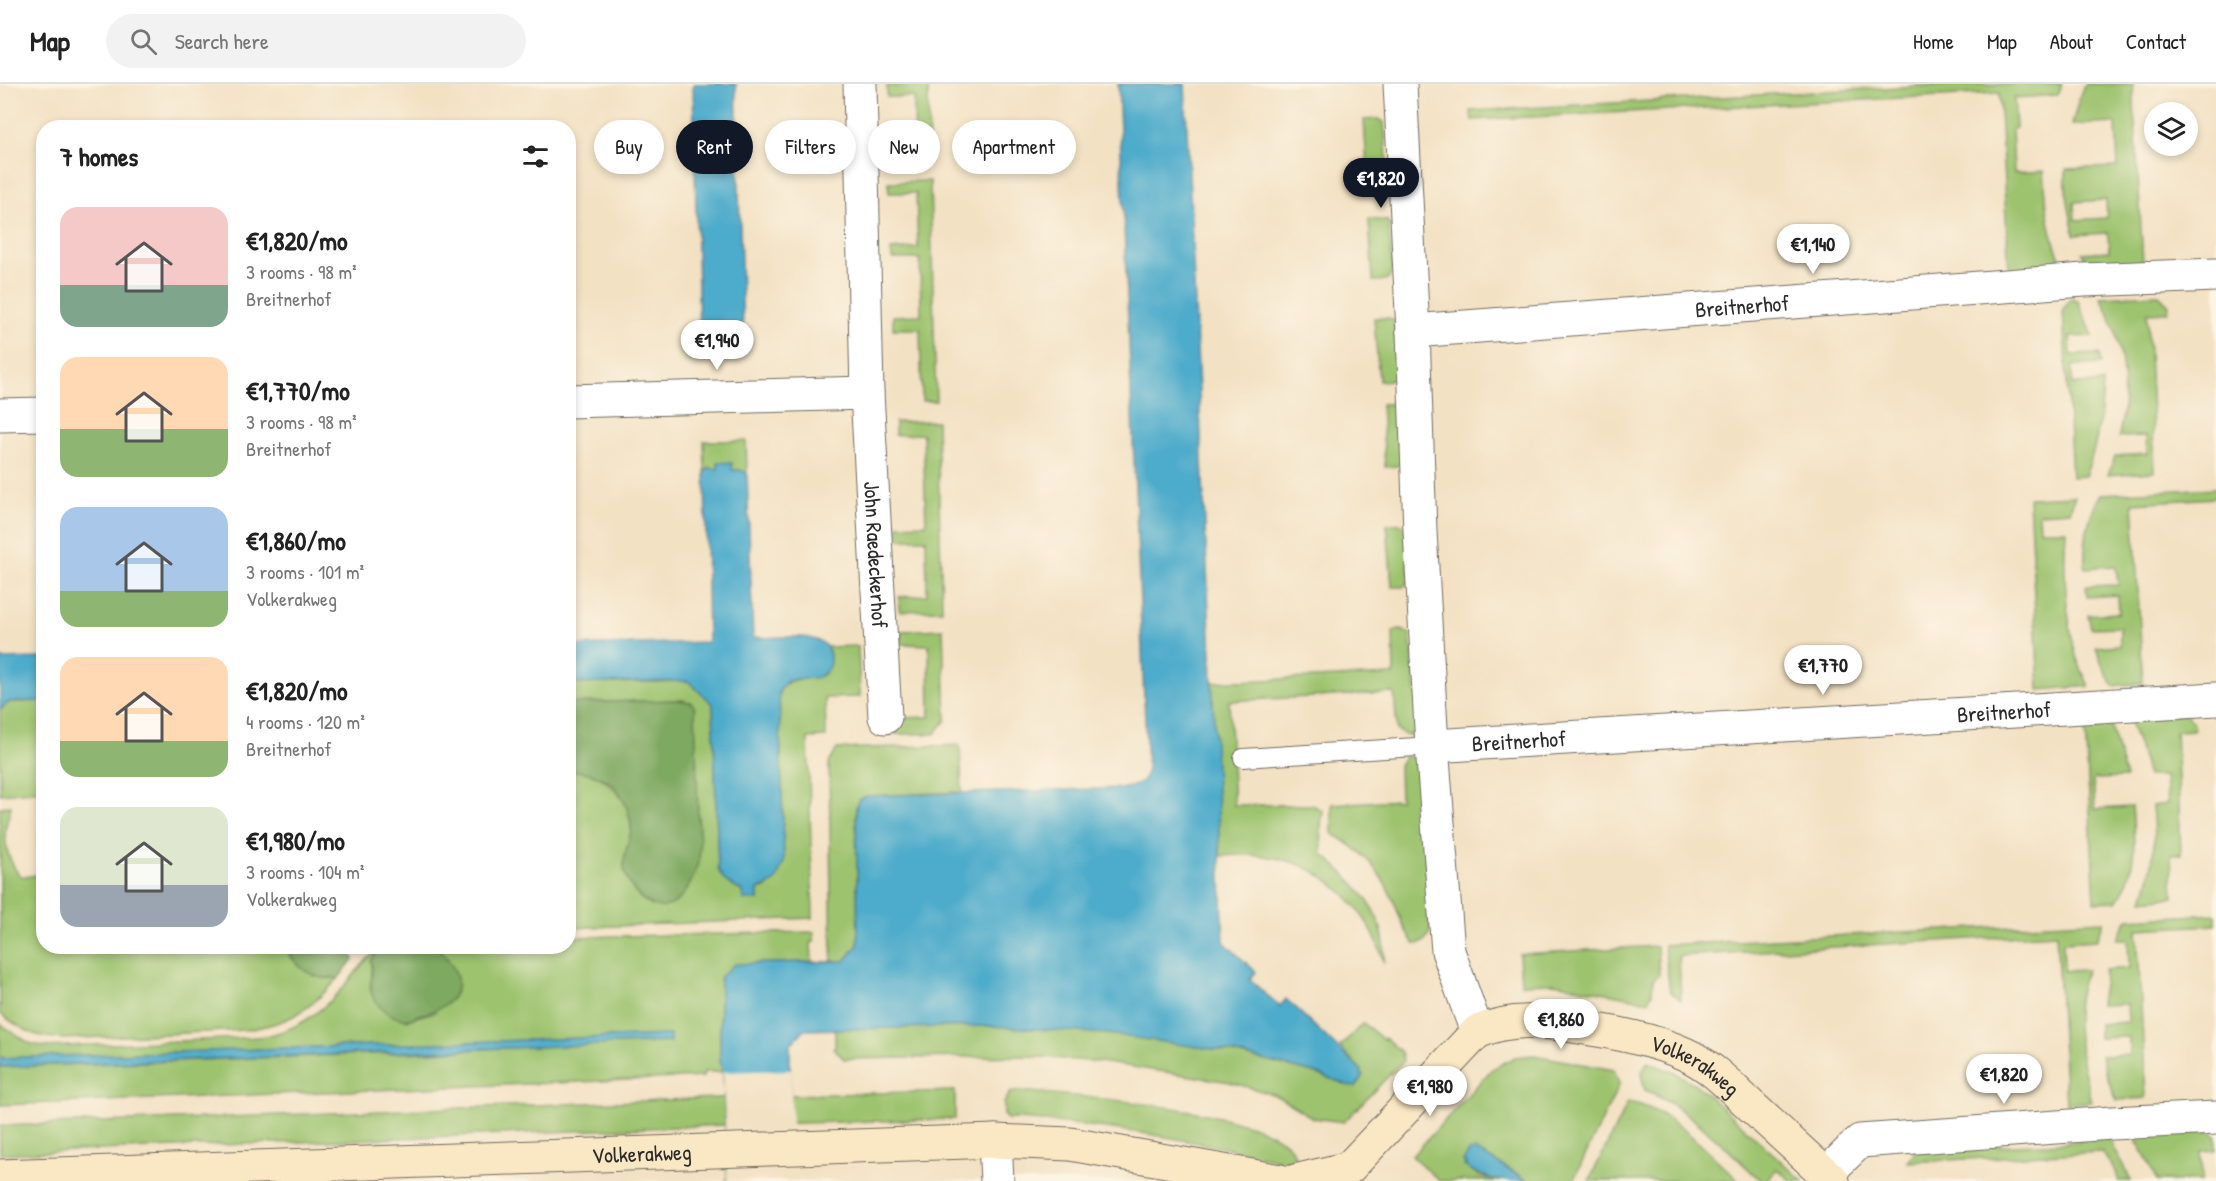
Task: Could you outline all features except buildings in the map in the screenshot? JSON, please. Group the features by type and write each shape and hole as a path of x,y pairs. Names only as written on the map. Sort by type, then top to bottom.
{"street":[{"name":"John Raedeckerhof","path":"860,84 867,393 885,717"},
{"path":"1400,84 1413,331 1420,531 1432,746 1448,951 1477,1032"},
{"name":"Breitnerhof","path":"1413,331 2084,280 2216,275"},
{"path":"576,401 867,393"},
{"path":"0,415 36,414"},
{"name":"Breitnerhof","path":"1432,746 2216,699"},
{"name":"Volkerakweg","path":"1295,1181 1349,1168 1477,1032 1494,1025 1517,1020 1555,1023 1642,1039 1687,1054 1713,1071 1830,1178"},
{"path":"1830,1178 1860,1141 2216,1118"},
{"path":"995,1141 997,1181"},
{"name":"Volkerakweg","path":"0,1176 995,1141 1070,1144 1280,1181"}],"lane":[{"name":"Breitnerhof","path":"1243,758 1432,746"}],"green space":[{"path":"928,84 928,120 914,120 914,97 887,97 887,86"},
{"path":"1955,84 2062,84 2057,95 2014,98 2016,128 2012,129 2014,173 2044,171 2047,209 2052,234 2065,269 2009,272 1999,93 1472,120 1471,111"},
{"path":"2085,84 2133,84 2143,264 2089,268 2082,253 2109,251 2108,233 2074,235 2066,190 2066,169 2118,167 2116,123 2072,125","holes":["2106,200 2107,218 2075,220 2074,202"]},
{"path":"1378,119 1384,122 1388,171 1381,180 1368,182 1364,120"},
{"path":"930,181 936,401 922,401 920,329 893,329 893,316 921,315 920,259 892,259 891,250 918,248 916,193 889,193 888,182"},
{"path":"1369,219 1388,221 1393,270 1388,278 1383,280 1373,281"},
{"path":"2158,294 2169,305 2168,312 2147,313 2155,472 2108,475 2115,456 2147,454 2146,436 2119,437 2124,401 2122,366 2114,331 2101,297"},
{"path":"2071,298 2078,300 2093,336 2070,337 2071,355 2099,354 2101,364 2072,366 2072,384 2103,383 2098,431 2093,453 2085,476 2072,477 2063,310"},
{"path":"1374,318 1394,320 1399,370 1389,380 1379,381"},
{"path":"1381,404 1394,404 1400,407 1403,462 1397,466 1385,467"},
{"path":"937,421 942,610 900,611 899,597 927,595 926,539 899,539 898,525 926,524 923,434 895,435 895,422"},
{"path":"704,441 746,441 747,473 732,470 718,462 718,469 709,468 705,473"},
{"path":"2216,488 2216,498 2133,503 2143,683 2113,686 2096,647 2120,645 2120,627 2091,628 2088,615 2119,613 2118,595 2087,597 2086,586 2118,585 2116,566 2085,568 2087,530 2096,503 2101,494"},
{"path":"2075,496 2070,511 2039,513 2040,530 2066,530 2065,577 2070,625 2076,656 2089,686 2039,690 2029,498"},
{"path":"1387,524 1400,524 1407,527 1409,582 1403,587 1392,587"},
{"path":"943,629 946,720 935,734 895,734 896,718 930,717 929,645 901,644 901,631"},
{"path":"1401,630 1410,634 1420,727 1414,735 1405,735 1397,730 1394,693 1229,701 1234,805 1313,805 1323,811 1322,854 1358,888 1376,915 1384,946 1384,963 1369,926 1345,895 1330,882 1295,863 1276,858 1255,855 1220,856 1210,682 1394,675 1393,631"},
{"path":"858,646 860,697 825,698 826,737 808,738 813,918 576,928 576,771 602,779 619,794 625,804 631,828 628,854 630,882 641,899 651,906 685,893 699,862 684,700 576,703 576,684 688,681 713,704 718,869 734,887 758,900 758,890 766,888 784,862 779,692 788,682 825,673 830,654 827,647"},
{"path":"677,700 691,702 695,708 700,852 690,884 676,902 668,906 659,907 643,900 626,877 624,864 631,824 618,791 611,783 600,777 576,771 576,703"},
{"path":"36,701 36,791 0,794 0,710 9,702"},
{"path":"2186,715 2194,723 2194,730 2176,731 2181,854 2171,855 2173,897 2143,900 2153,854 2152,806 2167,804 2165,776 2148,776 2129,718"},
{"path":"2094,719 2109,719 2126,778 2093,779 2095,809 2132,807 2133,856 2128,879 2117,901 2095,902 2085,727"},
{"path":"960,745 962,792 866,796 859,800 856,807 858,945 845,961 832,961 829,763 837,749"},
{"path":"1414,756 1422,765 1430,931 1425,941 1414,944 1405,929 1389,890 1376,870 1362,854 1332,833 1332,804 1400,800 1399,765 1404,757"},
{"path":"11,806 5,838 13,865 20,876 36,874 36,954 290,954 305,971 323,978 338,979 307,1008 297,1014 274,1024 245,1030 63,1039 36,1035 23,1029 0,1014 0,807"},
{"path":"2216,914 2216,925 2137,929 2146,1098 2117,1100 2101,1056 2129,1055 2129,1037 2099,1038 2099,1024 2128,1022 2127,1004 2100,1005 2105,970 2129,968 2128,939 2117,939 2128,919"},
{"path":"2104,921 2097,940 2063,942 2064,971 2087,970 2081,986 2077,1019 2080,1053 2092,1102 2066,1103 2056,934 1679,956 1681,1000 1670,991 1664,945"},
{"path":"814,932 814,942 811,943 812,962 740,964 720,977 720,1060 723,1072 704,1072 703,1077 0,1105 0,1067 454,1051 670,1035 0,1058 0,1024 29,1043 45,1047 245,1038 273,1034 297,1025 325,1006 373,954 376,954 370,987 407,1020 435,1012 448,959 443,954 576,954 576,937"},
{"path":"1657,946 1659,975 1653,980 1652,993 1648,1001 1554,983 1521,984 1519,954"},
{"path":"290,954 349,954 354,958 338,979 311,974"},
{"path":"375,954 443,954 457,977 455,992 447,1004 434,1011 409,1019 401,1019 387,1013 373,997 371,961"},
{"path":"1363,1023 1401,1052 1403,1061 1344,1122 1313,1118 1275,1095 1230,1082 1100,1062 1029,1056 844,1059 833,1048 835,1047 835,1029 954,1025 1059,1029 1157,1039 1222,1051 1303,1070 1350,1086 1363,1075 1362,1071 1340,1047"},
{"path":"1534,1055 1614,1070 1620,1083 1573,1181 1528,1181 1510,1169 1470,1151 1463,1162 1480,1177 1501,1181 1439,1181 1412,1156 1492,1069 1515,1057"},
{"path":"1647,1062 1678,1074 1698,1086 1803,1181 1791,1181 1777,1169 1766,1181 1761,1181 1692,1119 1662,1098 1645,1090 1641,1074"},
{"path":"955,1091 955,1119 725,1125 0,1154 0,1126 791,1095"},
{"path":"1019,1091 1123,1101 1214,1116 1253,1127 1282,1140 1295,1156 1288,1162 1132,1131 1007,1119 1004,1116 1004,1103 1010,1093"},
{"path":"1628,1102 1644,1106 1674,1122 1739,1181 1589,1181"},
{"path":"2207,1127 2216,1136 2216,1150 2201,1151 2202,1181 2157,1181 2144,1153 2130,1131"},
{"path":"2086,1134 2107,1134 2131,1181 2118,1181 2117,1174 2102,1152 1908,1162 1916,1150 2079,1142"}],"water":[{"path":"693,84 736,84 737,120 694,120"},
{"path":"1118,84 1185,84 1224,942 1256,972 1250,979 1261,990 1280,1006 1286,999 1362,1071 1363,1075 1356,1087 1318,1074 1225,1051 1108,1034 991,1026 804,1030 790,1045 791,1124 727,1181 723,1072 720,1060 720,977 735,964 845,961 858,945 856,807 859,799 866,796 1124,788 1140,783 1146,774"},
{"path":"695,174 739,174 743,332 738,338 728,339 728,344 714,345 713,339 704,339 699,334"},
{"path":"718,462 732,463 732,470 747,473 753,638 804,637 814,639 822,642 830,657 829,666 821,676 793,679 784,684 779,692 784,862 775,882 758,890 758,900 744,900 743,891 728,883 718,869 713,704 688,681 576,684 576,646 708,642 705,473 709,468 718,469"},
{"path":"36,658 36,701 9,702 0,710 0,659"},
{"path":"670,1035 670,1042 0,1067 0,1058"},
{"path":"1470,1150 1473,1152 1475,1150 1528,1181 1494,1179 1472,1171 1464,1166 1466,1164 1463,1162"}],"pier":[{"path":"791,1070 793,1181 727,1181 723,1072"}]}
